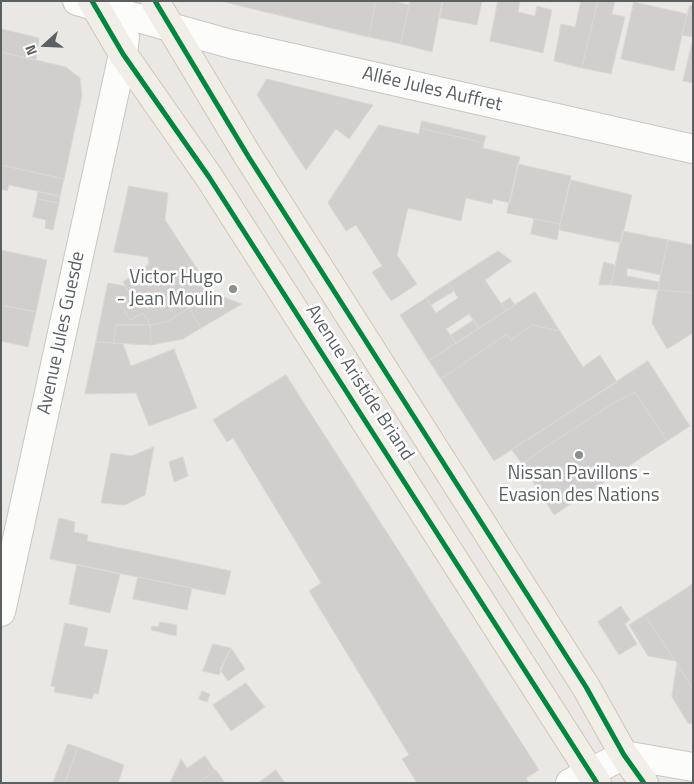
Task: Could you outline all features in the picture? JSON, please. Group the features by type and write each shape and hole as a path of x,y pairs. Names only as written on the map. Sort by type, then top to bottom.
{"main road":[{"name":"Avenue Aristide Briand","path":"155,1 248,156 586,687 624,754 644,783"},
{"name":"Avenue Aristide Briand","path":"88,3 209,177 586,779"}],"street":[{"path":"127,8 155,1"},
{"name":"Allée Jules Auffret","path":"88,3 127,8 172,27 231,44 693,149"},
{"name":"Avenue Jules Guesde","path":"1,612 123,54 127,8"},
{"path":"586,779 624,754 693,767"}],"building":[{"path":"221,1 376,1 369,37"},
{"path":"376,1 394,1 409,5 401,44 369,37"},
{"path":"410,1 442,1 432,52 401,44"},
{"path":"443,1 482,1 477,25 440,18"},
{"path":"498,1 520,1 518,12 535,16 537,6 552,10 543,53 490,41"},
{"path":"581,1 598,1 582,68 554,61 561,24 575,27"},
{"path":"598,1 615,1 612,14 625,17 611,74 582,68"},
{"path":"634,2 687,14 674,71 621,59"},
{"path":"690,5 693,6 693,37 682,35"},
{"path":"2,29 39,38 36,60 1,52"},
{"path":"693,39 693,83 683,81"},
{"path":"1,52 66,67 80,78 82,96 64,179 1,165"},
{"path":"267,79 373,105 349,139 336,129 306,170 257,95"},
{"path":"422,121 486,136 484,143 420,128"},
{"path":"379,125 419,134 420,128 484,143 483,148 520,157 510,203 493,199 492,204 466,198 461,221 408,208 397,255 417,284 391,301 372,272 382,266 356,225 346,231 328,203"},
{"path":"518,164 571,176 560,224 507,213"},
{"path":"1,165 64,179 60,196 9,185 7,191 1,189"},
{"path":"571,180 632,195 621,243 559,230"},
{"path":"129,186 168,193 165,220 213,293 169,321 150,325 143,313 130,320 119,303 131,294 123,282 149,264 148,257 114,252"},
{"path":"38,192 60,196 59,203 37,199"},
{"path":"37,199 59,203 53,230 45,228 46,220 33,217"},
{"path":"534,219 560,224 557,240 531,234"},
{"path":"623,231 668,240 661,275 627,268 627,276 660,282 658,290 611,285"},
{"path":"668,240 693,245 693,293 658,290"},
{"path":"1,250 47,260 36,312 1,305"},
{"path":"498,251 512,261 485,280 506,311 479,328 469,314 446,329 456,343 429,361 400,315 426,298 436,313 458,298 449,283"},
{"path":"604,262 615,265 611,285 599,285"},
{"path":"108,283 125,286 131,294 119,303 130,320 143,313 150,325 116,325 114,343 96,342"},
{"path":"449,283 454,291 431,305 426,298"},
{"path":"658,290 693,293 693,333 667,349 652,323"},
{"path":"535,292 560,331 532,325 511,340 507,334 441,379 429,361"},
{"path":"213,293 242,304 201,328 189,308"},
{"path":"510,298 515,305 506,311 501,304"},
{"path":"1,305 36,312 28,347 1,341"},
{"path":"189,308 201,328 183,339 151,345 150,325 169,321"},
{"path":"474,320 479,328 456,343 451,335"},
{"path":"116,325 150,325 151,345 114,343"},
{"path":"532,325 560,331 583,367 600,355 617,382 494,461 441,379 507,334 511,340"},
{"path":"96,342 123,344 131,366 174,349 197,408 149,426 136,393 85,394"},
{"path":"648,361 690,426 667,441 635,392 610,405 522,464 512,450"},
{"path":"286,375 539,770 526,778 529,783 417,783 402,759 409,755 309,591 321,583 233,438 227,442 213,420"},
{"path":"635,392 667,441 554,515 522,464 610,405"},
{"path":"154,447 145,495 125,505 101,503 111,453 131,456"},
{"path":"183,457 188,476 174,482 169,462"},
{"path":"59,518 75,522 74,532 88,535 87,541 231,571 225,595 50,559"},
{"path":"77,565 120,574 110,613 69,604"},
{"path":"138,577 192,588 187,610 133,599"},
{"path":"693,584 693,689 645,615"},
{"path":"621,606 630,620 625,624 637,644 619,655 598,622"},
{"path":"645,615 675,661 648,656 629,625"},
{"path":"160,622 177,625 176,636 151,630 152,626 158,627"},
{"path":"65,623 88,628 84,646 108,650 98,694 94,693 92,699 54,692 55,687 51,686"},
{"path":"213,644 231,648 219,675 203,671"},
{"path":"231,648 245,669 228,681 220,670"},
{"path":"677,664 693,689 693,724 688,723 672,697"},
{"path":"246,683 265,707 231,731 213,705"},
{"path":"202,691 210,694 207,702 199,699"},
{"path":"68,744 78,747 65,783 53,783"},
{"path":"78,747 124,765 118,783 65,783"},
{"path":"205,756 215,771 198,783 170,783 181,759 187,768"},
{"path":"276,770 285,783 258,783"},
{"path":"215,771 225,783 198,783"}],"cycle path":[{"path":"92,1 123,54 209,177 597,783"},
{"path":"155,1 248,156 586,687 624,755 644,783"}],"place":[{"name":"Victor Hugo - Jean Moulin","path":"233,289"},
{"name":"Nissan Pavillons - Evasion des Nations","path":"579,455"}]}
